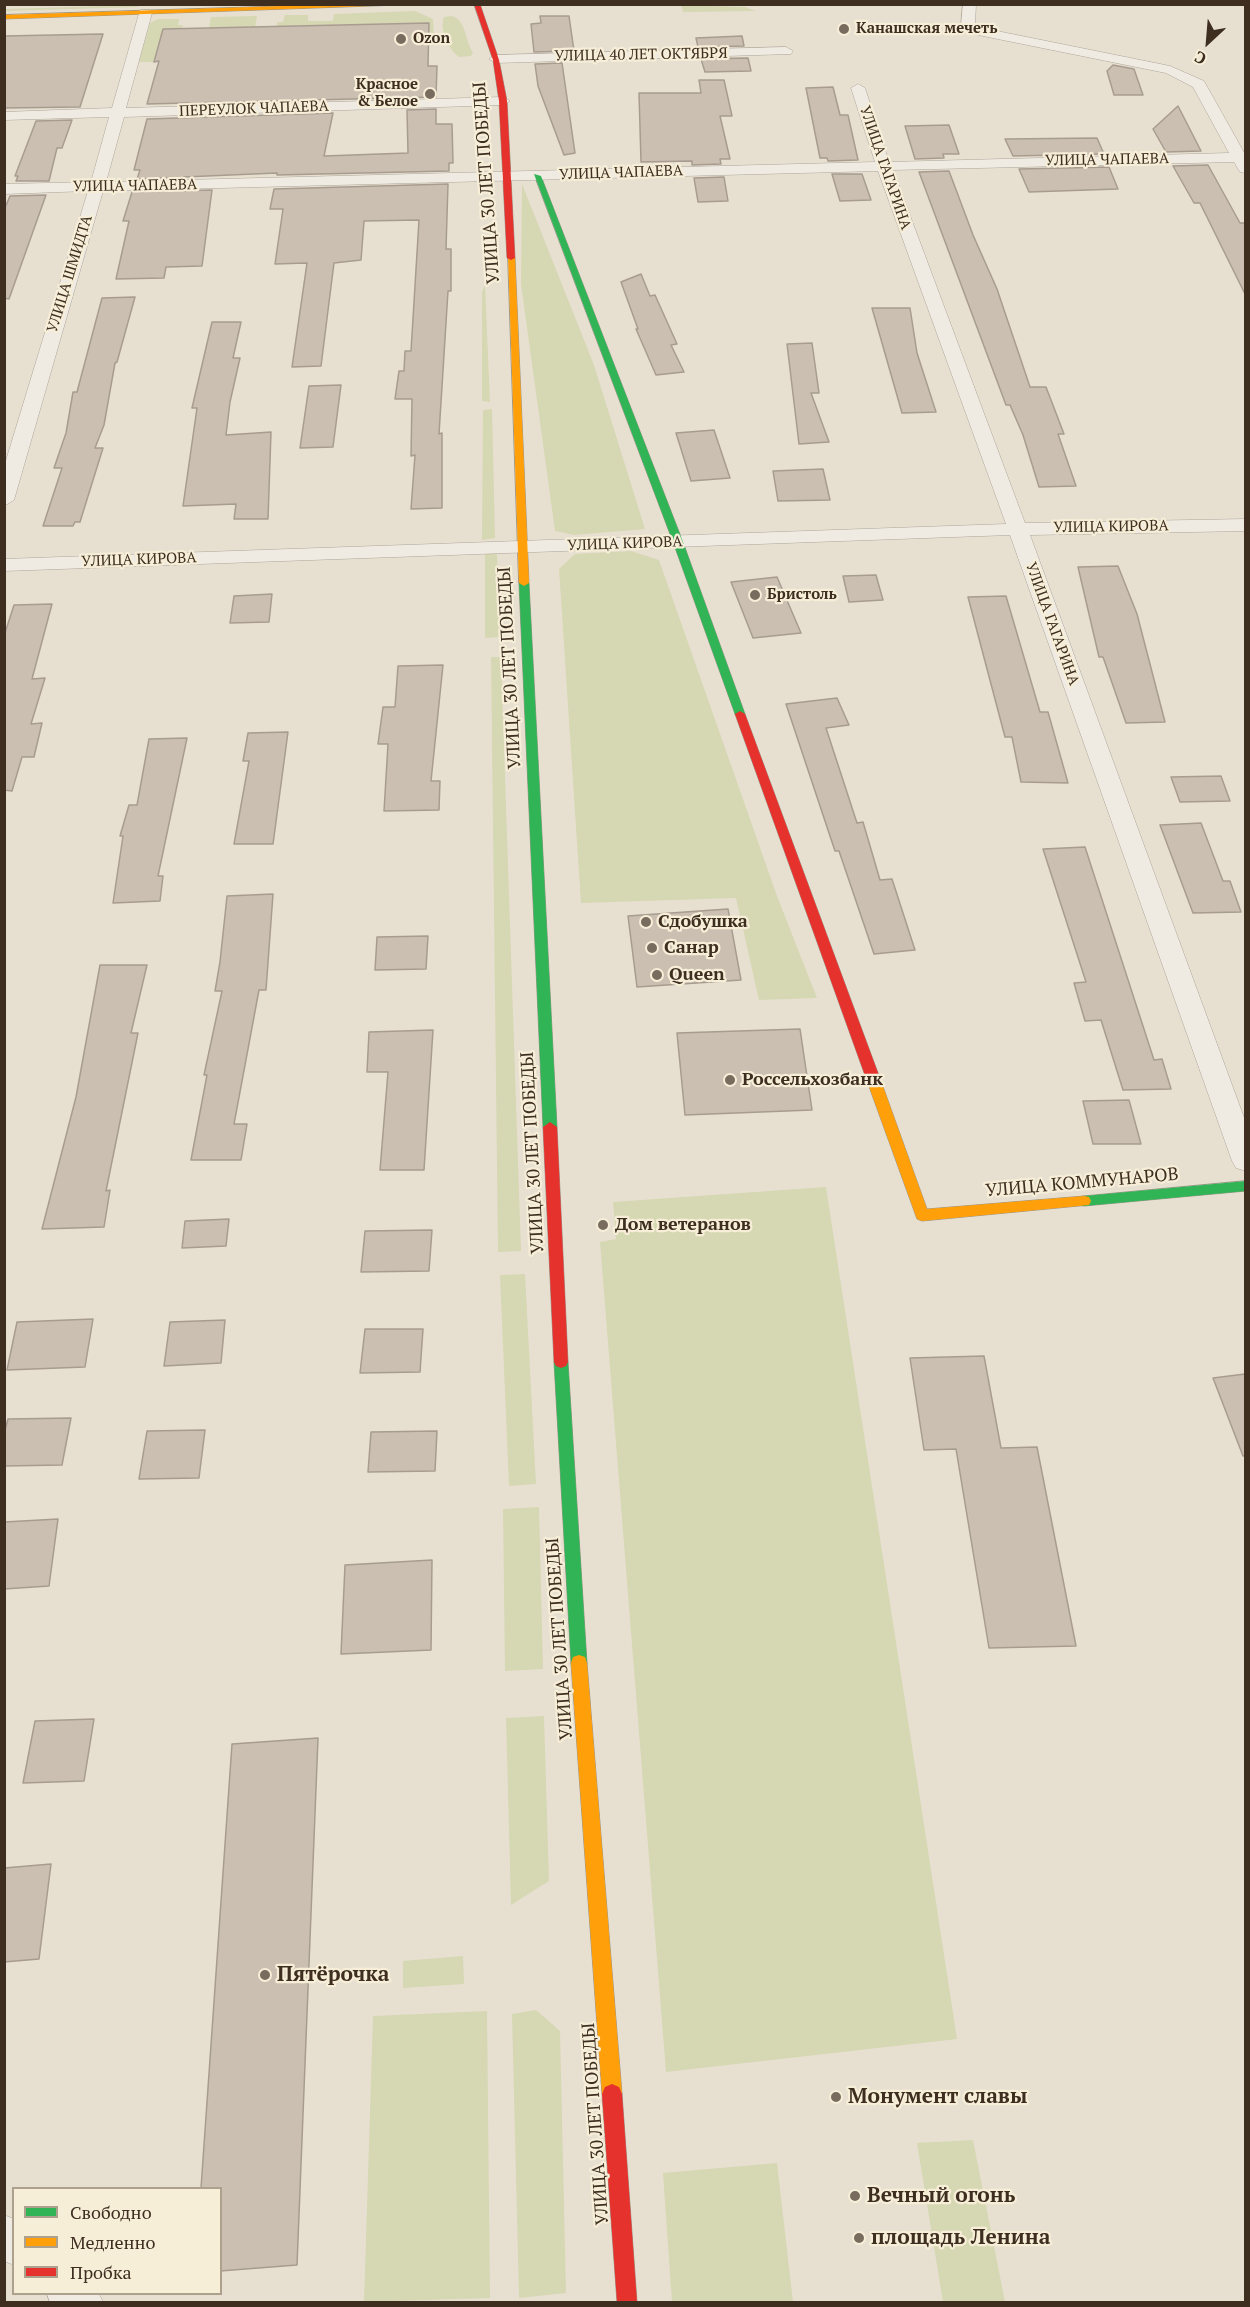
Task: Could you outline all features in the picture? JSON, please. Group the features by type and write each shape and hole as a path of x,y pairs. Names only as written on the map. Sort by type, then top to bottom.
{"street":[{"path":"4,16 424,4"},
{"name":"УЛИЦА 30 ЛЕТ ПОБЕДЫ","path":"477,4 496,59 503,101 509,177 523,546 567,1497 627,2302"},
{"path":"970,4 968,26 983,32 1170,70 1198,84 1241,163"},
{"name":"УЛИЦА ШМИДТА","path":"4,500 97,187 145,13"},
{"name":"УЛИЦА 40 ЛЕТ ОКТЯБРЯ","path":"496,59 786,51"},
{"name":"УЛИЦА ГАГАРИНА","path":"858,88 883,165 1018,529 1245,1161"},
{"name":"ПЕРЕУЛОК ЧАПАЕВА","path":"4,116 503,101"},
{"name":"УЛИЦА ЧАПАЕВА","path":"4,189 883,165 1241,163"},
{"path":"537,176 678,542"},
{"name":"УЛИЦА КИРОВА","path":"4,565 1018,529 1245,525"},
{"name":"УЛИЦА КОММУНАРОВ","path":"678,542 922,1215 1245,1186"}],"green space":[{"path":"138,5 138,7 4,11 5,9"},
{"path":"681,5 745,7 756,11 683,12"},
{"path":"415,11 433,19 434,41 428,41 429,23 277,26 277,22 283,22 285,15 308,15 308,21 333,21 334,14"},
{"path":"257,16 255,27 209,28 211,17"},
{"path":"444,17 457,18 463,26 473,53 471,56 459,57 448,44 443,22"},
{"path":"158,19 179,19 178,25 183,25 182,28 163,29 154,62 139,62 150,23"},
{"path":"522,184 594,365 645,529 574,535 555,531 521,284"},
{"path":"485,285 490,402 482,401 482,292"},
{"path":"492,409 495,538 482,540 483,410"},
{"path":"631,551 659,560 777,896 817,998 759,1000 736,898 581,903 559,569 575,554"},
{"path":"485,554 497,554 500,637 485,638"},
{"path":"491,657 501,657 521,1251 498,1252"},
{"path":"826,1187 957,2039 666,2072 600,1242 616,1239 613,1202"},
{"path":"525,1274 536,1484 509,1486 500,1275"},
{"path":"539,1507 543,1669 505,1671 503,1509"},
{"path":"544,1716 549,1881 511,1905 506,1718"},
{"path":"463,1956 464,1984 403,1988 403,1961"},
{"path":"536,2010 560,2031 566,2293 519,2298 512,2014"},
{"path":"487,2011 490,2298 364,2302 373,2016"},
{"path":"973,2140 1005,2302 943,2302 917,2143"},
{"path":"777,2163 793,2302 672,2302 663,2173"}],"building":[{"path":"540,16 569,16 574,51 534,52 531,24 541,23"},
{"path":"429,23 428,66 437,66 436,97 147,104 159,61 154,62 163,29"},
{"path":"103,34 80,107 4,108 4,36"},
{"path":"742,36 744,46 698,47 696,38"},
{"path":"748,58 751,71 705,72 701,59"},
{"path":"562,63 575,153 564,155 538,86 535,64"},
{"path":"1113,65 1134,69 1143,95 1114,95 1107,71"},
{"path":"699,80 724,80 732,116 720,116 730,159 720,159 721,164 692,165 692,161 641,162 639,93 701,93"},
{"path":"833,87 840,115 848,115 858,160 828,161 827,158 820,158 806,88"},
{"path":"1178,106 1201,151 1166,152 1153,129"},
{"path":"436,109 436,124 452,124 453,163 449,163 449,171 277,175 277,173 137,179 140,170 134,170 147,119 333,113 324,156 408,153 407,110"},
{"path":"72,120 62,148 57,148 49,181 16,181 18,176 15,176 36,121"},
{"path":"949,125 959,154 943,154 944,158 915,159 905,126"},
{"path":"1097,138 1104,154 1013,156 1005,139"},
{"path":"1208,165 1240,223 1245,223 1245,294 1200,203 1194,203 1173,166"},
{"path":"1109,167 1118,189 1029,192 1019,169"},
{"path":"949,171 973,235 997,289 1030,387 1046,387 1064,434 1058,434 1076,486 1039,487 1023,435 1010,405 1006,405 919,172"},
{"path":"832,174 862,174 871,200 840,201"},
{"path":"724,177 728,201 698,202 694,178"},
{"path":"448,184 446,249 451,249 451,291 448,291 439,434 442,433 442,508 411,509 415,455 411,456 412,399 395,399 399,371 404,371 405,351 411,351 419,220 364,221 361,260 334,263 321,366 292,367 307,263 275,264 283,209 270,209 274,189"},
{"path":"212,190 202,266 166,267 164,278 116,279 129,221 123,221 132,192"},
{"path":"46,195 9,299 4,298 4,210 10,196"},
{"path":"641,274 650,296 655,295 677,344 671,345 684,372 656,375 636,329 638,329 621,282"},
{"path":"135,297 115,363 104,425 95,448 103,448 80,522 75,522 73,526 43,526 62,468 54,468 66,433 73,392 77,392 102,298"},
{"path":"872,308 910,308 917,353 936,412 902,413"},
{"path":"212,322 241,322 233,358 240,358 230,402 226,435 271,432 268,519 234,519 236,504 183,506 197,408 192,408"},
{"path":"812,343 819,393 811,393 829,442 799,444 787,344"},
{"path":"341,385 333,447 300,448 309,386"},
{"path":"714,430 730,478 691,481 676,433"},
{"path":"823,469 830,500 778,501 773,471"},
{"path":"1118,566 1137,614 1165,722 1126,723 1103,657 1099,657 1078,567"},
{"path":"876,575 883,600 849,602 843,576"},
{"path":"777,577 801,633 753,638 731,582"},
{"path":"272,594 269,622 230,623 234,596"},
{"path":"1006,596 1040,712 1048,712 1068,783 1021,782 1012,737 1005,737 968,597"},
{"path":"52,604 32,679 45,678 31,724 42,723 34,757 22,757 12,791 4,790 4,636 14,605"},
{"path":"443,665 431,781 440,781 439,810 384,811 388,744 378,744 383,707 395,707 398,666"},
{"path":"837,698 849,725 826,728 857,823 863,822 880,880 892,879 915,950 874,954 839,851 835,851 786,704"},
{"path":"288,732 273,844 234,844 249,761 243,761 248,733"},
{"path":"187,738 158,876 163,876 160,901 113,903 123,836 120,836 129,805 137,805 149,739"},
{"path":"1221,776 1230,801 1180,802 1171,777"},
{"path":"1201,823 1223,881 1230,881 1241,912 1193,913 1160,825"},
{"path":"1085,847 1154,1060 1162,1059 1171,1089 1123,1090 1101,1020 1085,1021 1074,983 1086,982 1043,849"},
{"path":"273,894 266,990 259,990 234,1124 247,1124 241,1160 191,1160 207,1075 204,1075 222,991 215,991 227,896"},
{"path":"728,909 741,980 637,987 628,916"},
{"path":"428,936 426,969 375,970 377,937"},
{"path":"100,965 147,965 131,1033 138,1033 106,1191 110,1190 104,1227 42,1229 76,1097"},
{"path":"800,1029 812,1110 685,1115 677,1033"},
{"path":"433,1030 424,1170 380,1170 388,1072 367,1072 369,1032"},
{"path":"1129,1100 1141,1144 1093,1144 1083,1101"},
{"path":"229,1219 226,1246 182,1248 185,1221"},
{"path":"432,1230 429,1271 361,1272 365,1231"},
{"path":"93,1319 85,1367 7,1370 17,1322"},
{"path":"225,1320 221,1363 164,1366 170,1322"},
{"path":"365,1329 423,1329 420,1372 360,1373"},
{"path":"984,1356 1001,1448 1037,1447 1076,1646 989,1648 956,1449 924,1450 910,1358"},
{"path":"1245,1374 1245,1456 1243,1456 1213,1378"},
{"path":"71,1418 62,1465 4,1466 4,1434 8,1419"},
{"path":"205,1430 199,1478 139,1479 147,1431"},
{"path":"437,1431 435,1471 368,1472 371,1432"},
{"path":"58,1519 49,1586 4,1589 4,1522"},
{"path":"432,1560 431,1650 341,1654 345,1565"},
{"path":"94,1719 84,1781 23,1783 35,1721"},
{"path":"318,1738 297,2265 222,2271 222,2187 201,2187 232,1744"},
{"path":"51,1864 39,1959 4,1962 4,1868"}],"traffic: fast":[{"path":"537,176 678,542 740,714"},
{"path":"524,583 550,1127"},
{"path":"1084,1201 1246,1186"},
{"path":"561,1362 579,1663"}],"traffic: slow":[{"path":"4,17 424,4"},
{"path":"511,258 524,583"},
{"path":"874,1081 922,1215 1084,1201"},
{"path":"579,1663 612,2094"}],"traffic: jam":[{"path":"477,4 496,60 503,101 511,258"},
{"path":"740,714 874,1081"},
{"path":"550,1127 561,1362"},
{"path":"612,2094 627,2302"}],"place":[{"name":"Канашская мечеть","path":"844,29"},
{"name":"Ozon","path":"401,39"},
{"name":"Красное & Белое","path":"430,94"},
{"name":"Бристоль","path":"755,595"},
{"name":"Сдобушка","path":"646,922"},
{"name":"Санар","path":"652,948"},
{"name":"Queen","path":"657,975"},
{"name":"Россельхозбанк","path":"730,1080"},
{"name":"Дом ветеранов","path":"603,1225"},
{"name":"Пятёрочка","path":"265,1975"},
{"name":"Монумент славы","path":"836,2097"},
{"name":"Вечный огонь","path":"855,2196"},
{"name":"площадь Ленина","path":"859,2238"}]}
